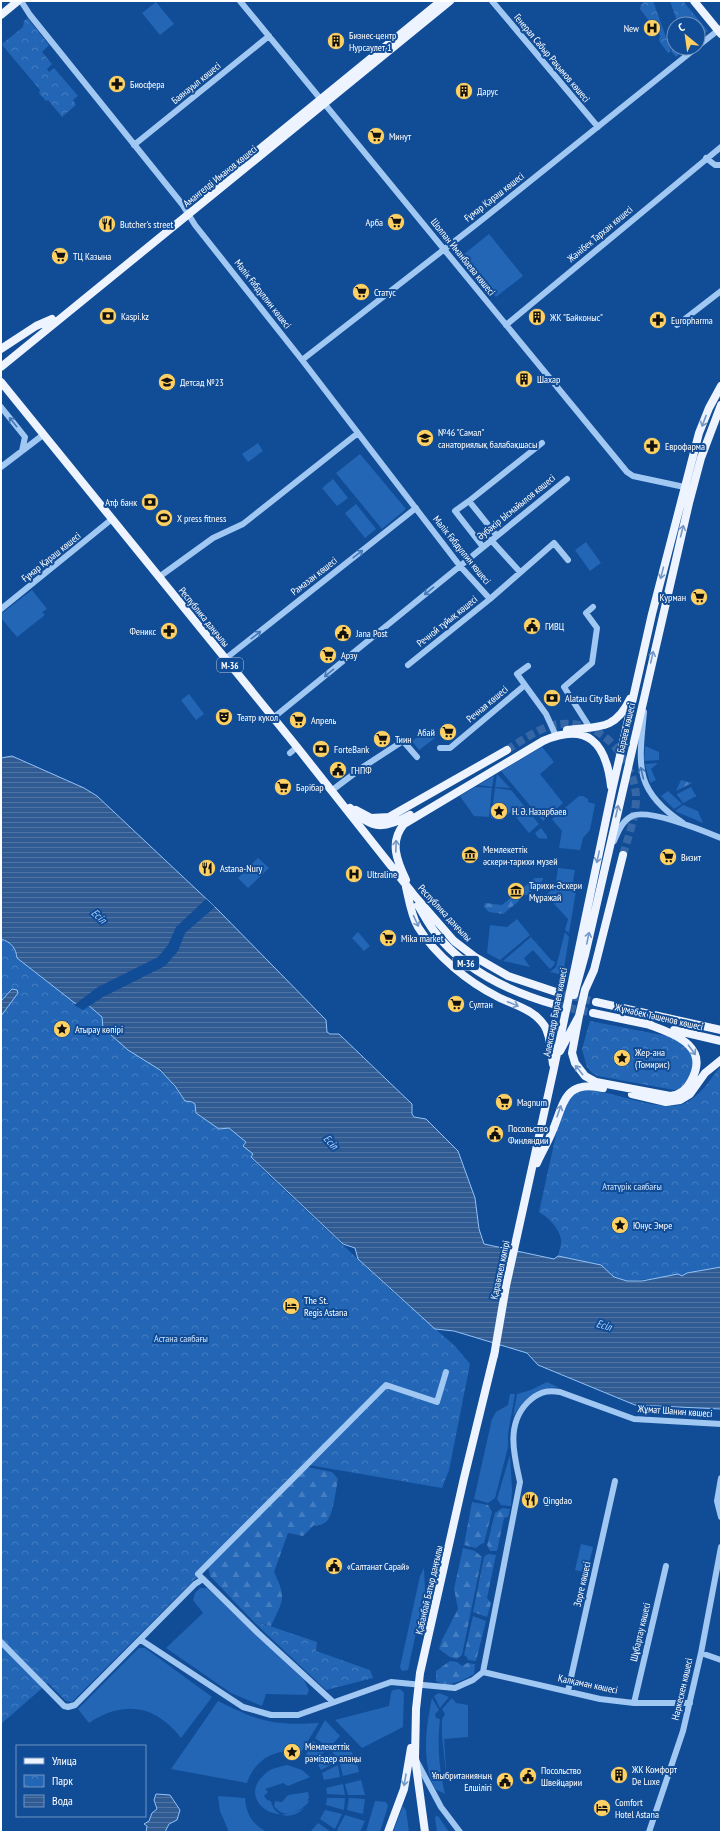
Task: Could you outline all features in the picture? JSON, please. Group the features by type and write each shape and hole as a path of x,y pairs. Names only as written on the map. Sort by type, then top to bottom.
{"main road":[{"path":"1,15 20,1"},
{"name":"Амангелді Иманов көшесі","path":"323,102 441,1"},
{"name":"Амангелді Иманов көшесі","path":"1,361 450,1"},
{"path":"694,1 720,31"},
{"name":"Амангелді Иманов көшесі","path":"1,367 187,212"},
{"path":"1,349 36,326 52,319"},
{"name":"Республика даңғылы","path":"1,382 297,747 405,884 454,940 475,957 508,976 559,993"},
{"name":"Бараев көшесі","path":"612,791 647,637 689,488 697,457 704,419 721,386"},
{"name":"Бараев көшесі","path":"697,457 721,405"},
{"name":"Бараев көшесі","path":"557,1057 585,955 689,488"},
{"path":"647,637 656,640"},
{"path":"331,791 366,822 377,826 391,824 526,745 556,734 606,726 618,718 635,687"},
{"path":"414,895 399,864 395,849 397,835 404,824 556,734 579,735 596,743 606,758 612,791"},
{"path":"345,803 371,818 389,817 507,750"},
{"name":"Александр Бараев көшесі","path":"518,1237 612,791"},
{"path":"623,855 594,970 585,990 572,1053 575,1063 585,1076 596,1082 670,1096 675,1095 688,1087 693,1078 697,1068 696,1055 682,1038 647,1024"},
{"path":"405,884 413,916 418,927 443,958 475,984 533,1014 544,1025 554,1068"},
{"name":"Республика даңғылы","path":"405,884 434,932 467,964 510,990 556,1006"},
{"path":"585,955 585,990"},
{"name":"Жұмабек Тәшенов көшесі","path":"596,1002 721,1030"},
{"name":"Жұмабек Тәшенов көшесі","path":"593,1013 721,1041"},
{"path":"557,1057 579,1016"},
{"path":"532,1172 552,1132 563,1101 568,1094 586,1086 666,1102 680,1100 690,1094 705,1073 721,1060"},
{"name":"Қараөткел көпірі","path":"494,1356 506,1286 518,1237"},
{"name":"Қабанбай Батыр даңғылы","path":"425,1832 415,1758 415,1728 419,1685 464,1478 494,1356"},
{"path":"388,1832 404,1789 415,1728"}],"street":[{"name":"Мәлік Ғабдуллин көшесі","path":"20,1 187,212 460,566 490,599"},
{"name":"Шолпан Иманбаева көшесі","path":"240,1 627,472 633,476 689,488"},
{"name":"Генерал Сабыр Рақымов көшесі","path":"492,1 598,127"},
{"name":"Ғұмар Қараш көшесі","path":"706,41 720,31"},
{"name":"Баянауыл көшесі","path":"134,145 269,36"},
{"name":"Ғұмар Қараш көшесі","path":"302,360 686,56"},
{"name":"Жәнібек Тархан көшесі","path":"506,325 721,147"},
{"path":"706,158 715,165 721,165"},
{"path":"677,325 721,291"},
{"path":"1,407 25,437 22,451"},
{"path":"159,577 213,538 243,524 358,433"},
{"path":"1,467 44,436"},
{"path":"483,547 455,511 542,443"},
{"name":"Әубәкір Ысмайылов көшесі","path":"273,718 567,479"},
{"path":"469,501 494,538 520,572"},
{"name":"Рамазан көшесі","path":"225,658 416,508"},
{"name":"Ғұмар Қараш көшесі","path":"1,609 112,519"},
{"name":"Речной тұйық көшесі","path":"408,665 490,599 554,543 568,560"},
{"path":"590,728 564,687 592,663 597,628 586,613 594,607"},
{"path":"528,666 517,674 546,714 556,734"},
{"path":"647,681 640,749 642,776 653,798 663,809 683,823"},
{"name":"Речная көшесі","path":"440,748 450,748 525,685"},
{"path":"331,791 403,740 417,757"},
{"path":"290,753 297,747"},
{"path":"603,873 617,834 624,822 631,817 643,815 683,823 721,838"},
{"path":"332,1702 258,1633 198,1574 386,1385 437,1402 446,1372"},
{"name":"Жұмат Шанин көшесі","path":"483,1672 520,1482 514,1456 515,1423 521,1409 535,1395 548,1390 560,1392 634,1419 721,1424"},
{"path":"721,1478 717,1502 721,1517"},
{"name":"Зорге көшесі","path":"568,1691 615,1481"},
{"name":"Наркескен көшесі","path":"649,1832 683,1731 701,1653 721,1547"},
{"name":"Шұбартау көшесі","path":"634,1703 666,1566"},
{"path":"1,1642 64,1706 68,1707 75,1705 195,1584 203,1579"},
{"path":"141,1640 243,1707 270,1715 298,1715 391,1682 455,1688 473,1680 483,1672"},
{"path":"701,1653 721,1660"},
{"name":"Қалқаман көшесі","path":"483,1672 600,1699 634,1703 690,1703"},
{"path":"415,1758 441,1807 460,1832"}],"green space":[{"path":"645,1 653,1 666,37 666,50 659,41 660,35 640,9 641,5"},
{"path":"670,1 683,1 696,16 675,16"},
{"path":"156,2 174,24 160,35 142,13"},
{"path":"26,19 28,19 49,45 42,52 52,64 47,69 49,72 54,68 78,96 73,100 76,105 62,117 48,100 46,101 39,93 40,90 2,44 23,27"},
{"path":"489,234 523,276 496,297 463,255"},
{"path":"258,443 263,451 248,462 242,454"},
{"path":"360,454 406,509 382,529 336,473"},
{"path":"333,479 348,498 337,506 322,488"},
{"path":"356,504 376,529 365,538 345,513"},
{"path":"586,542 601,563 590,571 575,550"},
{"path":"32,590 47,609 42,612 45,615 17,637 1,618 1,614"},
{"path":"189,694 204,714 196,720 181,700"},
{"path":"428,729 435,738 419,750 412,741"},
{"path":"645,746 659,752 659,760 644,761"},
{"path":"542,747 554,762 540,774 563,803 543,821 501,771"},
{"path":"658,763 651,769 656,780 650,783 645,764"},
{"path":"497,774 510,788 495,787"},
{"path":"494,776 492,787 478,785"},
{"path":"681,780 692,783 676,791"},
{"path":"475,787 492,788 489,817 474,816 460,796"},
{"path":"691,787 696,796 683,803 677,794"},
{"path":"495,788 511,790 539,824 529,833 511,811 502,820 491,818"},
{"path":"668,791 682,804 674,809 661,796"},
{"path":"579,796 583,796 588,799 588,802 595,804 590,830 583,838 580,850 559,848 562,831 552,819"},
{"path":"683,805 698,811 703,823 675,811"},
{"path":"541,828 547,836 547,839 538,838 535,833"},
{"path":"258,858 269,868 248,888 238,878"},
{"path":"558,868 575,870 573,881 576,891 569,933 565,930 568,919 546,895 555,887"},
{"path":"535,878 543,878 543,880 527,895 521,895 518,892"},
{"path":"517,893 519,901 503,914 489,912 484,907 485,903 502,905"},
{"path":"517,919 530,935 500,960 487,953 490,925 507,927"},
{"path":"358,932 370,946 364,951 352,938"},
{"path":"565,932 569,937 563,975 550,972 556,967"},
{"path":"531,937 551,960 555,962 550,969 533,950 524,958 530,967 503,961"},
{"name":"Астана саябағы","path":"1,939 12,946 17,958 76,1004 87,1004 102,1017 128,1050 151,1063 167,1077 185,1101 195,1104 196,1113 219,1129 229,1128 246,1142 253,1154 251,1158 267,1174 394,1293 455,1346 470,1364 449,1470 442,1488 309,1465 72,1702 66,1701 48,1683 1,1724"},
{"path":"590,1021 677,1038 685,1041 698,1070 682,1088 674,1090 598,1076 592,1073 587,1067 582,1049"},
{"name":"Ататүрік саябағы","path":"721,1066 721,1267 687,1273 682,1276 627,1281 614,1277 601,1265 558,1256 561,1243 560,1235 553,1223 539,1212 561,1112 568,1099 577,1091 591,1089 662,1106 679,1105 692,1099 698,1094"},
{"path":"547,1382 560,1388 538,1391 521,1404 513,1417 517,1394 531,1390"},
{"path":"510,1394 515,1394 508,1434 508,1447 495,1498 488,1503 474,1499 492,1419 496,1412 508,1405"},
{"path":"510,1455 512,1490 511,1506 501,1505 497,1499"},
{"path":"307,1467 332,1472 338,1479 334,1502 331,1514 325,1523 317,1526 314,1525 303,1536 288,1533 274,1572 281,1588 282,1599 281,1605 271,1626 252,1620 210,1576 208,1567"},
{"path":"472,1502 488,1505 492,1512 484,1543 476,1548 464,1545"},
{"path":"502,1508 510,1509 508,1517 504,1518 497,1551 490,1551 487,1545 495,1513"},
{"path":"581,1544 593,1547 587,1573 575,1570"},
{"path":"463,1548 475,1551 482,1557 462,1655 457,1659 450,1657 439,1649 458,1609 454,1589"},
{"path":"488,1554 496,1555 487,1598 491,1603 487,1617 473,1612 484,1557"},
{"path":"424,1568 425,1590 408,1670 402,1671 400,1667 420,1576"},
{"path":"200,1588 207,1588 304,1680 309,1690 307,1695 266,1694 262,1706 231,1693 166,1648 203,1613 193,1600 195,1593"},
{"path":"473,1616 486,1621 476,1661 468,1660 464,1655"},
{"path":"252,1620 317,1642 316,1651 370,1670 373,1678 326,1690"},
{"path":"139,1648 145,1648 212,1697 181,1738 161,1718 150,1713 126,1709 114,1711 89,1723 78,1709"},
{"path":"450,1661 457,1662 462,1666 467,1663 475,1664 474,1674 450,1684 436,1681 436,1671"},
{"path":"400,1689 404,1693 403,1727 362,1748 335,1720 389,1706 391,1693 393,1690"},
{"path":"439,1693 449,1697 440,1708 434,1696"},
{"path":"432,1698 439,1710 435,1714 436,1718 440,1719 439,1757 445,1794 435,1789 431,1779 426,1756 428,1721"},
{"path":"452,1698 456,1703 468,1705 468,1737 444,1739 447,1782 442,1736 442,1719 445,1714 442,1709"},
{"path":"218,1701 255,1718 266,1721 289,1724 319,1723 301,1752 283,1751 275,1753 261,1761 255,1767 247,1783 171,1769"},
{"path":"325,1720 340,1736 329,1748 315,1738"},
{"path":"313,1741 326,1750 314,1762 306,1755"},
{"path":"345,1742 353,1754 339,1760 332,1752"},
{"path":"330,1754 336,1762 321,1770 318,1765"},
{"path":"355,1756 359,1772 343,1776 340,1764"},
{"path":"287,1765 302,1770 310,1777 288,1786 283,1783 265,1789 268,1792 264,1796 267,1800 271,1801 273,1807 280,1814 265,1809 258,1802 255,1793 257,1784 267,1772"},
{"path":"338,1765 340,1777 324,1780 322,1773"},
{"path":"361,1780 365,1795 348,1795 345,1784"},
{"path":"343,1784 345,1795 327,1794 326,1788"},
{"path":"308,1792 309,1797 306,1804 308,1800 309,1802 298,1811 287,1814 277,1810 274,1806 275,1801 282,1802 288,1795"},
{"path":"218,1796 245,1798 248,1814 257,1826 267,1832 229,1832 220,1811"},
{"path":"327,1798 345,1798 344,1810 326,1805"},
{"path":"349,1798 365,1799 363,1814 347,1810"},
{"path":"375,1801 386,1802 388,1806 380,1832 366,1832"},
{"path":"403,1806 406,1810 409,1832 393,1832"},
{"path":"304,1808 300,1812 290,1816 280,1814 296,1812"},
{"path":"325,1810 342,1814 335,1829 320,1819"},
{"path":"345,1815 365,1821 360,1832 340,1832 337,1830"},
{"path":"438,1816 449,1832 437,1832 435,1817"},
{"path":"318,1823 331,1832 312,1832 311,1831"}],"water":[{"name":"Есіл","path":"12,756 84,788 97,796 215,907 326,1020 327,1032 330,1034 339,1034 412,1104 412,1114 414,1117 426,1119 458,1151 475,1198 479,1229 484,1244 554,1259 558,1256 601,1265 614,1277 627,1281 642,1281 678,1274 682,1276 687,1273 721,1267 721,1409 635,1405 538,1365 527,1353 454,1331 435,1329 358,1259 355,1248 343,1244 251,1157 253,1154 243,1146 246,1142 229,1128 219,1129 196,1113 195,1104 185,1101 175,1086 160,1070 128,1050 103,1028 102,1017 87,1004 76,1004 17,958 12,946 8,942 1,939 1,758"},
{"path":"12,989 17,990 18,993 1,1016 1,1001"},
{"path":"156,1794 170,1795 180,1810 177,1820 169,1824 165,1832 146,1832 147,1826 144,1824 149,1821 152,1813 157,1809 154,1800"}],"pier":[{"path":"206,899 215,907 185,933 178,951 165,966 103,997 83,1010 74,1005 98,987 158,957 168,945 176,927"}],"tunnel":[{"path":"507,750 528,736 550,726 560,724 581,725 590,728 608,739 627,765 632,775 636,792 635,812 623,855"},
{"path":"559,993 596,1002"},
{"path":"556,1005 593,1013"}],"place":[{"name":"New","path":"652,28"},
{"name":"Бизнес-центр Нурсаулет 1","path":"336,41"},
{"name":"Биосфера","path":"117,84"},
{"name":"Дарус","path":"464,91"},
{"name":"Минут","path":"376,136"},
{"name":"Арба","path":"396,222"},
{"name":"Butcher's street","path":"107,224"},
{"name":"ТЦ Казына","path":"60,256"},
{"name":"Статус","path":"361,292"},
{"name":"Kaspi.kz","path":"108,316"},
{"name":"ЖК \"Байконыс\"","path":"537,317"},
{"name":"Europharma","path":"658,320"},
{"name":"Шахар","path":"524,379"},
{"name":"Детсад №23","path":"167,382"},
{"name":"№46 \"Самал\" санаториялық балабақшасы","path":"425,438"},
{"name":"Еврофарма","path":"652,446"},
{"name":"Атф банк","path":"150,502"},
{"name":"X press fitness","path":"164,518"},
{"name":"Курман","path":"699,597"},
{"name":"ГИВЦ","path":"532,626"},
{"name":"Феникс","path":"169,631"},
{"name":"Jana Post","path":"343,633"},
{"name":"Арзу","path":"328,655"},
{"name":"Alatau City Bank","path":"552,698"},
{"name":"Театр кукол","path":"224,717"},
{"name":"Апрель","path":"298,720"},
{"name":"Абай","path":"448,732"},
{"name":"Тиин","path":"382,739"},
{"name":"ForteBank","path":"321,749"},
{"name":"ГНПФ","path":"338,770"},
{"name":"Бәрібар","path":"283,787"},
{"name":"Н. Ә. Назарбаев","path":"499,811"},
{"name":"Мемлекеттік әскери-тарихи музей","path":"470,855"},
{"name":"Визит","path":"668,857"},
{"name":"Astana-Nury","path":"207,868"},
{"name":"Ultraline","path":"354,874"},
{"name":"Тарихи-Әскери Мұражай","path":"516,891"},
{"name":"Mika market","path":"388,938"},
{"name":"Султан","path":"456,1004"},
{"name":"Атырау көпірі","path":"62,1029"},
{"name":"Жер-ана (Томирис)","path":"622,1058"},
{"name":"Magnum","path":"504,1102"},
{"name":"Посольство Финляндии","path":"495,1134"},
{"name":"Юнус Эмре","path":"620,1225"},
{"name":"The St. Regis Astana","path":"291,1306"},
{"name":"Qingdao","path":"530,1500"},
{"name":"«Салтанат Сарай»","path":"334,1566"},
{"name":"Мемлекеттік рәміздер алаңы","path":"292,1752"},
{"name":"ЖК Комфорт De Luxe","path":"619,1775"},
{"name":"Посольство Швейцарии","path":"528,1776"},
{"name":"Ұлыбританияның Елшілігі","path":"505,1781"},
{"name":"Comfort Hotel Astana","path":"602,1808"}]}
